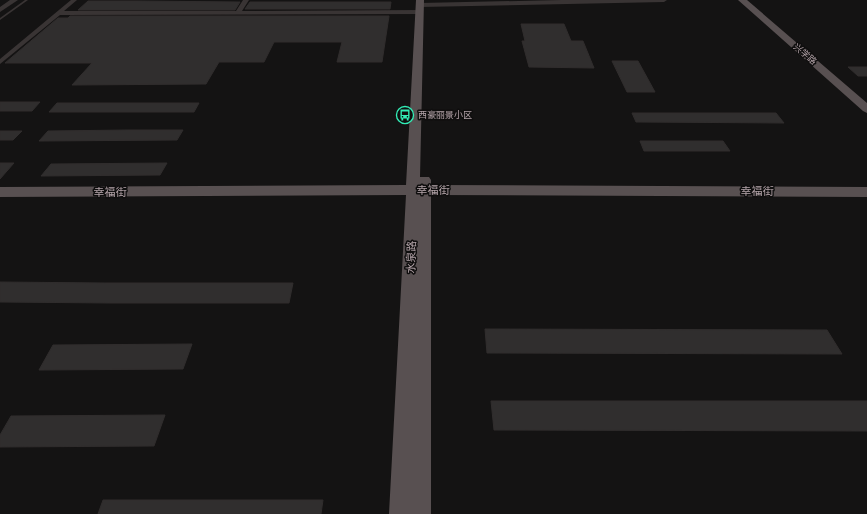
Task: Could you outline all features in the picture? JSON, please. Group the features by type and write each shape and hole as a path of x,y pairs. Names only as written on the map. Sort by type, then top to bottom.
{"main road":[{"name":"兴学路","path":"742,0 867,108"},
{"name":"水泉路","path":"419,514 419,194 423,4"},
{"name":"幸福街","path":"0,192 867,198"},
{"name":"幸福街","path":"0,199 419,194 867,192"},
{"name":"水泉路","path":"401,514 419,194"}],"street":[{"path":"0,10 15,0"},
{"path":"0,62 74,0"},
{"path":"238,12 246,0"},
{"path":"59,13 238,12 423,4 664,0"}],"lane":[{"path":"0,19 27,0"}],"building":[{"path":"88,1 240,2 235,10 78,10"},
{"path":"250,2 391,2 390,9 245,9"},
{"path":"70,16 389,16 382,62 337,62 342,42 274,42 264,62 219,62 206,84 72,85 92,63 5,63 58,18 68,18"},
{"path":"521,24 564,24 571,41 583,41 594,68 529,67 522,41 525,41"},
{"path":"612,61 638,61 655,92 627,92"},
{"path":"848,67 867,67 867,76 858,76"},
{"path":"0,102 40,102 32,111 0,111"},
{"path":"57,103 199,103 194,112 49,112"},
{"path":"632,113 776,113 784,123 636,122"},
{"path":"183,130 177,140 39,141 48,131"},
{"path":"0,131 22,131 13,140 0,140"},
{"path":"640,141 723,141 730,151 644,151"},
{"path":"0,163 14,163 0,179"},
{"path":"167,163 160,175 41,176 51,164"},
{"path":"0,282 293,283 289,303 110,303 0,302"},
{"path":"485,329 827,330 842,354 487,353"},
{"path":"192,344 183,369 39,370 53,345"},
{"path":"491,401 867,401 867,431 494,430"},
{"path":"165,415 154,446 0,447 0,435 11,416"},
{"path":"103,500 323,500 321,514 98,514"}],"place":[{"name":"西豪丽景小区","path":"405,115"}]}
